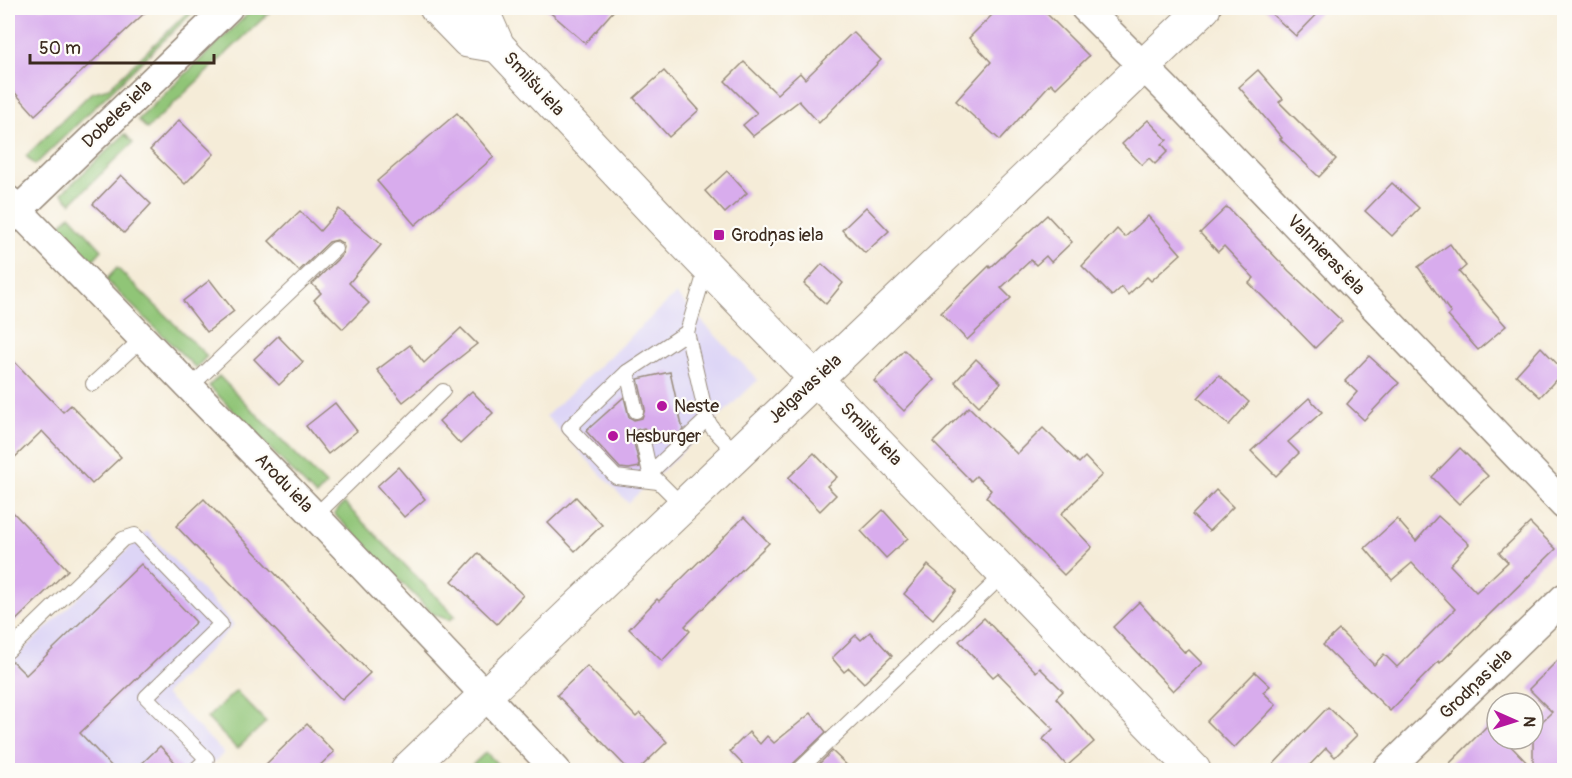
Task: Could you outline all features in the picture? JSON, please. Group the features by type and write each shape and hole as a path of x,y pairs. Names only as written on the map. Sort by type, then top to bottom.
{"street":[{"name":"Dobeles iela","path":"11,210 228,8"},
{"name":"Smilšu iela","path":"436,8 468,41 498,46"},
{"name":"Smilšu iela","path":"475,8 486,19 498,46 707,267 1194,771"},
{"name":"Valmieras iela","path":"1085,8 1564,505"},
{"name":"Jelgavas iela","path":"407,771 1204,8"},
{"name":"Arodu iela","path":"11,210 143,338 556,771"},
{"name":"Grodņas iela","path":"1387,771 1564,598"}],"lane":[{"path":"190,387 335,249"},
{"path":"707,267 687,332 707,419 736,454"},
{"path":"687,332 627,372 569,428 616,477 654,477 707,419"},
{"path":"93,384 143,338"},
{"path":"627,372 636,411"},
{"path":"315,516 443,391"},
{"path":"642,437 654,477 683,506"},
{"path":"8,651 123,539 135,535 221,624 146,697 207,759 195,771"},
{"path":"799,771 1005,573"}],"shaded area":[{"path":"676,294 758,380 628,503 546,416"},
{"path":"147,531 234,625 165,694 224,753 206,770 8,770 8,665"}],"green space":[{"path":"192,8 197,8 35,165 26,156 91,93 109,88"},
{"path":"254,8 272,10 147,129 138,120"},
{"path":"125,134 133,143 71,203 62,193"},
{"path":"70,215 102,250 90,263 58,228"},
{"path":"117,268 207,356 196,368 106,280"},
{"path":"219,376 326,485 316,496 209,386"},
{"path":"344,503 455,616 449,620 433,614 334,514"},
{"path":"236,691 266,722 237,749 207,718"},
{"path":"486,752 503,770 467,770"}],"building":[{"path":"8,8 150,8 35,115 8,85"},
{"path":"545,8 616,8 585,43"},
{"path":"999,8 1006,15 1014,8 1041,8 1089,56 1056,88 1051,83 1000,140 956,101 991,62 969,38"},
{"path":"1265,8 1323,8 1296,36"},
{"path":"853,32 881,60 819,123 799,101 753,136 743,125 757,113 725,81 744,62 777,94 800,73 805,79"},
{"path":"1258,70 1283,99 1279,102 1336,159 1319,177 1280,139 1282,138 1239,87"},
{"path":"664,71 699,110 669,137 634,98"},
{"path":"457,113 494,157 415,225 377,181"},
{"path":"179,120 214,154 185,184 150,150"},
{"path":"1148,120 1167,140 1162,144 1168,151 1155,164 1149,158 1142,165 1122,144"},
{"path":"727,171 747,193 725,213 705,191"},
{"path":"121,175 151,204 124,233 93,204"},
{"path":"1392,183 1419,208 1392,236 1365,211"},
{"path":"866,207 889,231 865,253 842,230"},
{"path":"1227,207 1289,271 1342,321 1315,348 1249,283 1254,278 1224,246 1218,252 1200,233"},
{"path":"339,209 381,245 349,283 369,303 343,329 314,300 321,293 312,284 342,255 344,247 342,243 337,240 329,242 299,271 269,241 300,211 320,231"},
{"path":"1047,215 1072,242 1051,262 1046,256 1036,265 1031,260 1001,288 1011,298 967,340 941,313 989,266 990,268"},
{"path":"1148,216 1181,254 1151,281 1147,277 1128,295 1122,287 1112,296 1082,266 1117,229 1125,237"},
{"path":"1450,244 1466,266 1459,272 1506,326 1478,350 1448,316 1451,313 1418,267"},
{"path":"822,264 843,283 826,304 804,284"},
{"path":"210,280 234,311 207,332 183,301"},
{"path":"461,328 477,344 403,402 377,370 410,345 424,363"},
{"path":"278,336 303,362 279,385 254,359"},
{"path":"1541,347 1564,371 1540,397 1516,375"},
{"path":"904,350 934,380 904,411 874,381"},
{"path":"8,355 63,412 71,405 121,457 92,484 42,431 8,464"},
{"path":"1369,356 1399,383 1364,420 1347,404 1357,392 1345,381"},
{"path":"976,359 1001,383 979,406 955,382"},
{"path":"670,372 683,430 673,438 653,443 648,431 644,428 636,430 633,439 640,467 620,468 586,431 624,397 629,417 634,420 642,418 645,409 638,379"},
{"path":"1219,375 1249,402 1229,425 1198,398"},
{"path":"472,391 493,413 460,444 439,421"},
{"path":"1309,398 1322,412 1288,442 1299,453 1276,476 1251,451"},
{"path":"335,403 357,431 328,454 306,426"},
{"path":"969,407 1017,454 1043,428 1079,463 1085,457 1102,475 1061,514 1092,547 1064,575 986,497 991,490 976,476 971,481 933,442"},
{"path":"1460,448 1488,476 1459,504 1432,477"},
{"path":"814,453 837,477 827,486 836,495 820,511 788,478"},
{"path":"398,467 425,499 404,517 377,486"},
{"path":"1216,490 1233,507 1209,531 1192,515"},
{"path":"576,497 602,525 575,551 548,523"},
{"path":"204,499 370,673 342,700 176,526"},
{"path":"8,507 68,570 8,628"},
{"path":"883,510 908,538 886,558 861,531"},
{"path":"1438,516 1469,544 1450,565 1476,592 1508,562 1499,553 1530,523 1556,549 1390,711 1323,645 1339,630 1374,665 1384,654 1397,667 1455,609 1412,563 1392,580 1365,548 1397,519 1416,541"},
{"path":"744,517 769,543 685,626 690,631 662,661 629,629 657,599 659,601"},
{"path":"478,553 523,595 497,624 452,581"},
{"path":"141,564 196,622 80,733 116,771 17,771 8,761 8,660 11,660 26,675"},
{"path":"928,565 957,590 933,619 904,594"},
{"path":"1139,602 1185,653 1189,650 1202,663 1173,691 1113,627"},
{"path":"984,618 1036,672 1040,668 1063,691 1056,698 1094,742 1067,766 1043,739 1053,729 998,673 993,677 959,641"},
{"path":"870,632 892,656 864,683 849,668 844,672 832,658 856,635 861,640"},
{"path":"1564,654 1564,771 1442,771 1485,728 1485,751 1516,751 1533,769 1533,751 1545,751 1545,719 1552,712 1545,705 1545,691 1529,689"},
{"path":"587,666 636,717 640,713 667,742 637,771 630,771 557,695"},
{"path":"1255,672 1270,686 1263,692 1276,705 1234,748 1207,721"},
{"path":"1328,707 1357,735 1335,757 1326,748 1304,771 1267,771"},
{"path":"811,713 826,732 793,764 790,771 749,771 730,751 749,732 760,744 767,736 774,743"},
{"path":"307,724 334,752 314,771 259,771"},
{"path":"160,746 183,771 134,771"},
{"path":"832,751 853,771 812,771"}],"place":[{"name":"Grodņas iela","path":"719,235"},
{"name":"Neste","path":"662,406"},
{"name":"Hesburger","path":"613,436"}]}
